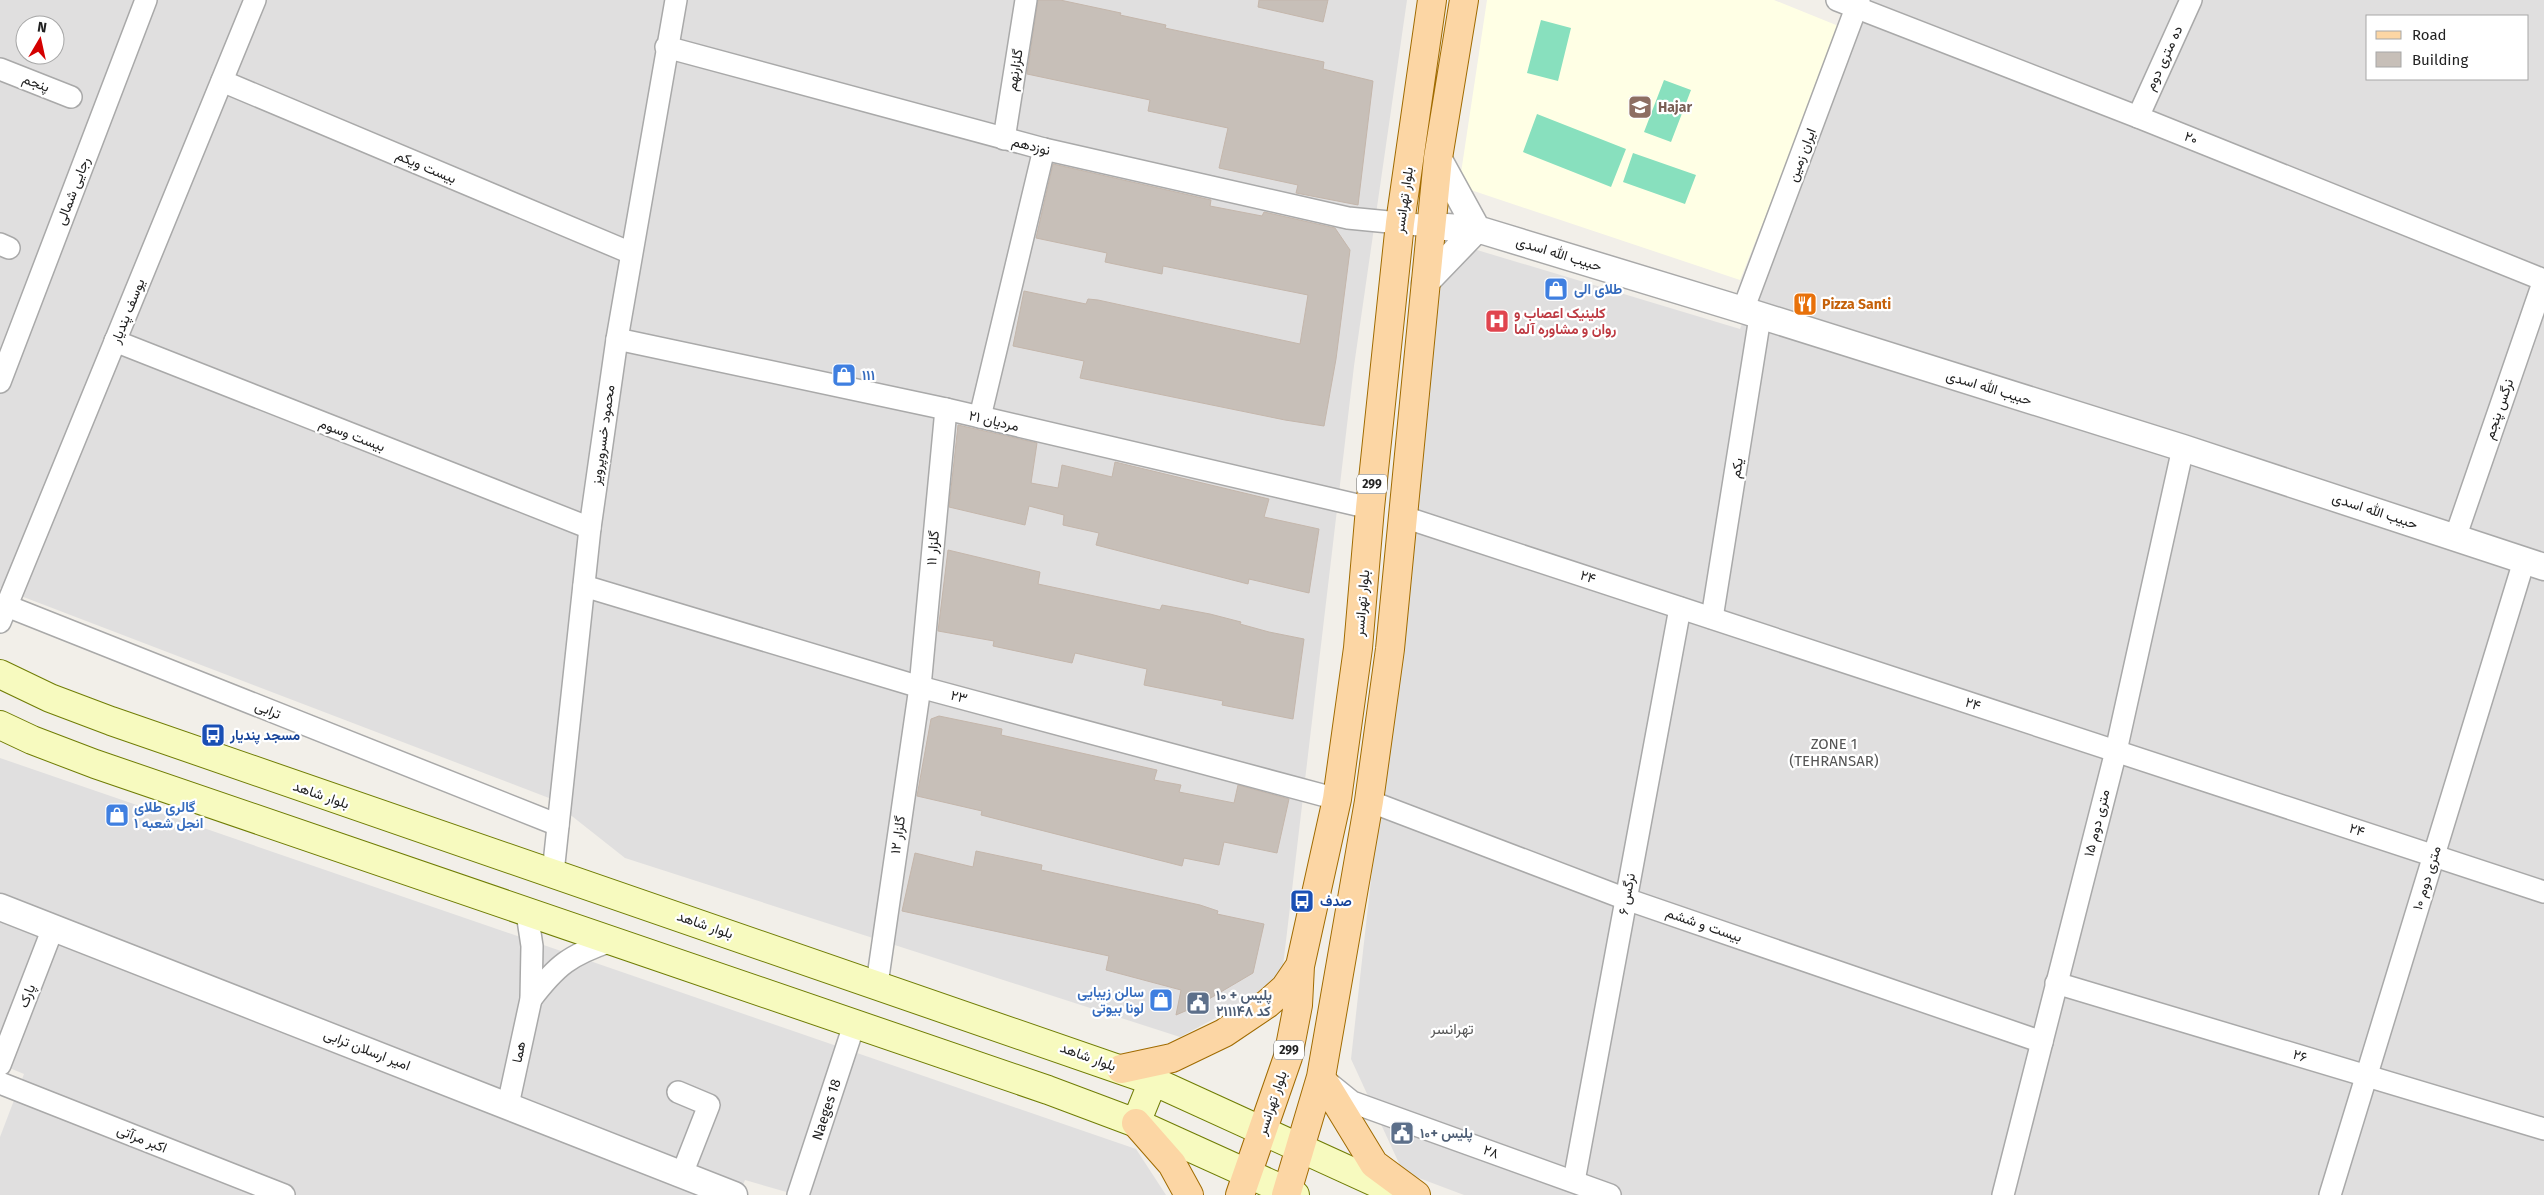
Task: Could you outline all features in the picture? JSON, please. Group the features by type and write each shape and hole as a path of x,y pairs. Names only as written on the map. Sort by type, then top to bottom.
{"main road":[{"name":"بلوار تهرانسر","path":"1244,1183 1288,1057 1298,1004 1300,966 1337,798 1358,648 1370,508 1400,223 1432,0"},
{"name":"بلوار تهرانسر","path":"1289,1194 1321,1077 1369,801 1390,649 1401,516 1434,190 1464,0"},
{"path":"1406,186 1408,200 1414,206 1424,207 1434,190"},
{"path":"1397,254 1403,244 1410,241 1420,243 1427,256"},
{"name":"بلوار شاهد","path":"0,674 50,698 111,721 470,847 553,873 1153,1080 1402,1195"},
{"path":"0,724 32,740 95,764 1136,1122 1244,1183 1289,1194"},
{"path":"1121,1069 1172,1058 1224,1034 1267,1004 1285,988 1300,966"},
{"path":"1321,1077 1374,1164 1416,1195"},
{"path":"1136,1122 1153,1080"},
{"path":"1136,1122 1172,1164 1189,1195"}],"street":[{"name":"رجایی شمالی","path":"0,382 146,0"},
{"name":"یوسف پندیار","path":"3,614 255,0"},
{"name":"محمود خسروپرویز","path":"553,873 590,528 616,339 666,47 676,0"},
{"name":"گلزارنهم","path":"1004,139 1026,0"},
{"name":"۲۰","path":"1837,0 1859,4 2544,280"},
{"name":"ده متری دوم","path":"2138,117 2191,0"},
{"name":"ایران زمین","path":"1752,314 1859,4"},
{"name":"نوزدهم","path":"666,47 1044,149 1348,218 1430,226"},
{"name":"پنجم","path":"0,69 71,96"},
{"name":"بیست ویکم","path":"222,82 631,253"},
{"path":"980,417 1044,149"},
{"path":"1425,283 1477,229 1438,158"},
{"name":"حبیب الله اسدی","path":"1430,226 1477,229 2183,448 2534,564"},
{"name":"نرگس پنجم","path":"2454,538 2544,280"},
{"name":"یکم","path":"1712,618 1752,314"},
{"name":"۲۱ مردیان","path":"616,339 980,417 1370,508"},
{"name":"بیست وسوم","path":"115,342 590,528"},
{"name":"گلزار ۱۱","path":"920,687 946,410"},
{"name":"۱۵ متری دوم","path":"2004,1195 2116,751 2183,448"},
{"name":"۲۴","path":"1401,516 2544,892"},
{"name":"۱۰ متری دوم","path":"2330,1195 2434,855 2534,564"},
{"name":"۲۳","path":"584,586 920,687 1337,798"},
{"name":"نرگس ۶","path":"1574,1181 1680,608"},
{"name":"ترابی","path":"3,614 558,825"},
{"name":"گلزار ۱۲","path":"878,984 920,687"},
{"name":"بیست و ششم","path":"1369,801 1626,898 2042,1042"},
{"name":"امیر ارسلان ترابی","path":"0,907 734,1195"},
{"path":"527,912 532,946 531,999"},
{"name":"پارک","path":"0,1065 53,928"},
{"path":"531,999 551,972 578,952 611,941"},
{"name":"۲۶","path":"2056,983 2544,1129"},
{"name":"هما","path":"508,1105 531,999"},
{"name":"Naeges 18","path":"798,1195 854,1025"},
{"name":"۲۸","path":"1321,1077 1352,1102 1610,1195"},
{"name":"اکبر مرآتی","path":"0,1083 284,1195"},
{"path":"678,1092 709,1104 682,1174"}],"shaded area":[{"path":"0,0 1407,0 1354,366 1281,983 1180,1037 625,858 549,798 0,588"},
{"name":"Hajar","path":"1487,0 1774,0 1841,27 1740,280 1459,186"},
{"path":"1868,0 2544,0 2544,1195 1464,1195 1403,1172 1351,1059 1439,270 1467,247 1740,329 1856,36"},
{"path":"0,758 1136,1149 1166,1195 797,1195 745,1180 739,1195 0,1195 0,1137 24,1074 0,1064"}],"green space":[{"path":"1541,20 1571,28 1558,81 1527,73"},
{"path":"1664,80 1691,90 1671,142 1644,132"},
{"path":"1537,114 1626,149 1611,187 1523,152"},
{"path":"1633,153 1696,175 1685,204 1623,182"}],"building":[{"path":"1038,0 1060,0 1121,13 1120,15 1166,25 1165,28 1324,62 1323,69 1373,81 1358,205 1296,193 1298,185 1219,168 1228,128 1148,111 1150,100 1027,74"},
{"path":"1259,0 1328,0 1323,22 1258,7"},
{"path":"1053,164 1211,200 1210,206 1262,216 1264,212 1335,228 1350,250 1336,359 1324,426 1285,420 1080,378 1084,361 1013,346 1024,291 1086,304 1088,299 1098,300 1300,344 1308,295 1163,266 1162,274 1105,262 1107,253 1036,238"},
{"path":"958,425 1037,443 1031,483 1058,488 1062,465 1112,477 1115,462 1269,499 1264,517 1319,529 1309,593 1249,579 1248,584 1096,545 1099,533 1063,525 1064,515 1029,506 1025,525 949,507"},
{"path":"948,550 1040,572 1038,584 1160,610 1162,605 1210,614 1269,632 1304,639 1293,719 1222,705 1223,701 1144,685 1147,669 1075,653 1072,663 993,646 994,641 938,631"},
{"path":"939,716 1002,729 1001,735 1157,770 1154,780 1181,785 1179,792 1234,803 1238,785 1289,799 1277,853 1224,842 1219,865 1184,858 1182,866 981,815 982,811 917,796 931,719"},
{"path":"976,851 1042,865 1041,870 1200,905 1218,911 1217,914 1264,924 1253,973 1197,1006 1176,1015 1181,990 1106,970 1109,956 902,911 915,853 973,867"}],"place":[{"name":"Hajar","path":"1640,107"},
{"name":"طلای الی","path":"1556,289"},
{"name":"Pizza Santi","path":"1805,304"},
{"name":"کلینیک اعصاب و روان و مشاوره آلما","path":"1497,321"},
{"name":"۱۱۱","path":"844,375"},
{"name":"مسجد پندیار","path":"213,735"},
{"name":"گالری طلای انجل شعبه ۱","path":"117,815"},
{"name":"صدف","path":"1302,901"},
{"name":"سالن زیبایی لونا بیوتی","path":"1161,1000"},
{"name":"پلیس + ۱۰ کد ۲۱۱۱۴۸","path":"1198,1003"},
{"name":"پلیس +۱۰","path":"1402,1133"}],"district":[{"name":"ZONE 1 (TEHRANSAR)","path":"1834,752"},
{"name":"تهرانسر","path":"1452,1029"}]}
